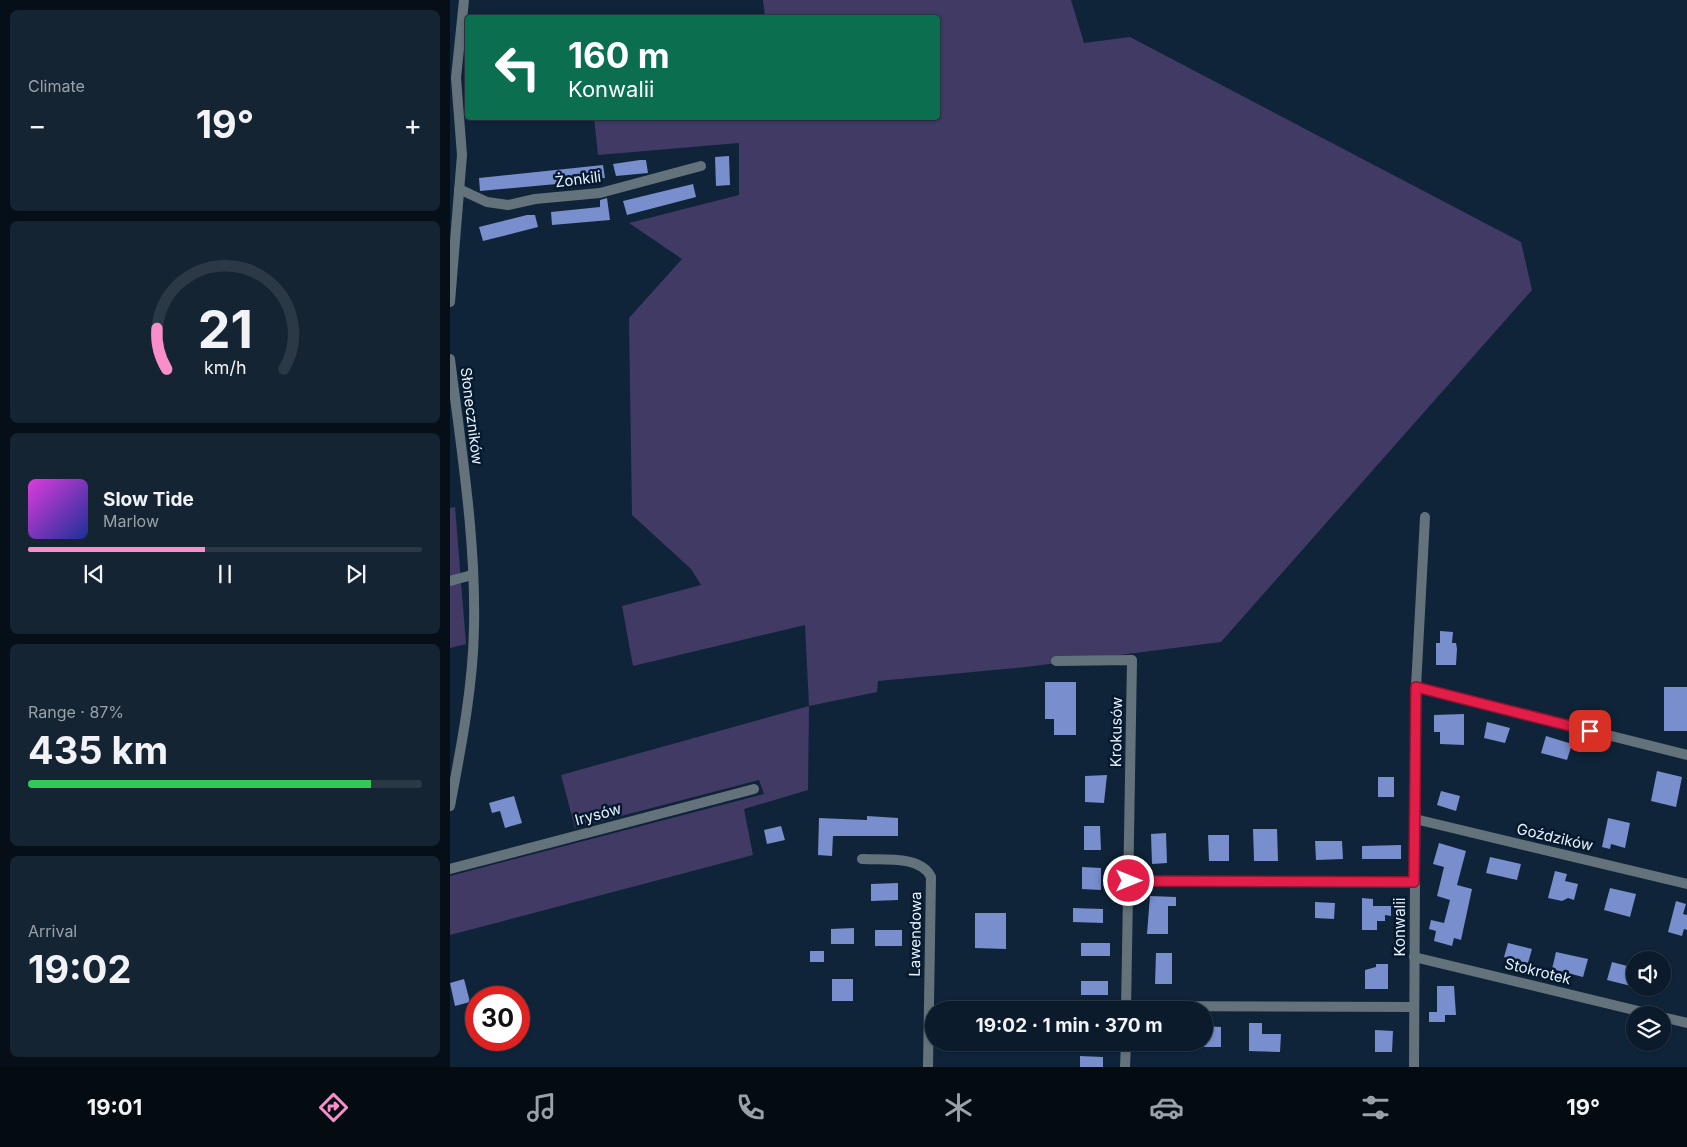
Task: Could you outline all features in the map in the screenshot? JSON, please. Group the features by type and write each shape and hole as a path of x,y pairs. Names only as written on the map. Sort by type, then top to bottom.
{"street":[{"path":"450,302 462,155 456,78 464,0"},
{"name":"Żonkili","path":"459,190 487,202 508,205 535,199 600,193 701,166"},
{"name":"Słoneczników","path":"450,359 463,463 472,576 473,638 467,704 450,806"},
{"name":"Konwalii","path":"1414,1067 1416,687 1425,518"},
{"path":"450,580 472,576"},
{"name":"Krokusów","path":"1056,661 1132,660 1126,1001"},
{"path":"1416,687 1687,755"},
{"name":"Irysów","path":"450,869 754,789"},
{"name":"Goździków","path":"1415,819 1687,884"},
{"name":"Lawendowa","path":"862,859 917,863 927,869 930,877 928,1067"},
{"path":"1129,881 1414,882"},
{"name":"Stokrotek","path":"1414,957 1626,1008"},
{"name":"Krokusów","path":"1213,1008 1414,1007"},
{"path":"1671,1019 1687,1023"},
{"path":"1125,1067 1126,1051"}],"shaded area":[{"path":"763,0 1071,0 1084,43 1130,37 1521,242 1532,290 1221,642 1026,667 878,681 877,692 809,706 805,625 633,666 622,606 701,585 691,569 632,515 629,318 682,259 629,223 739,195 739,143 598,155 594,120 940,120 940,15 765,15"},
{"path":"455,507 466,644 450,648 450,508"},
{"path":"809,706 808,790 744,809 753,855 450,935 450,876 764,794 759,780 575,828 561,775"}],"building":[{"path":"729,156 730,185 716,186 715,157"},
{"path":"646,160 648,173 616,176 613,164"},
{"path":"603,165 605,178 600,178 600,180 480,191 479,178"},
{"path":"693,184 696,197 627,215 623,201"},
{"path":"607,198 610,220 552,225 551,212 600,207 600,200"},
{"path":"527,215 535,215 538,227 483,241 479,227"},
{"path":"1440,631 1453,632 1452,643 1456,643 1457,649 1456,665 1436,665 1436,643 1440,643"},
{"path":"1045,682 1076,682 1076,735 1054,735 1054,719 1045,719"},
{"path":"1664,687 1687,687 1687,731 1664,731"},
{"path":"1464,714 1464,745 1440,744 1440,732 1434,732 1434,715"},
{"path":"1487,722 1510,728 1505,743 1484,738"},
{"path":"1546,736 1572,744 1567,760 1541,753"},
{"path":"1657,771 1682,777 1676,807 1651,801"},
{"path":"1107,775 1104,803 1085,802 1085,776"},
{"path":"1378,777 1394,777 1394,797 1378,797"},
{"path":"1441,791 1460,796 1456,811 1437,805"},
{"path":"514,796 522,823 505,828 500,811 492,813 489,803"},
{"path":"867,816 898,818 898,836 833,836 832,856 818,855 819,818 867,820"},
{"path":"1608,818 1630,823 1625,848 1611,844 1610,849 1602,847"},
{"path":"781,826 785,840 767,844 764,830"},
{"path":"1084,826 1100,826 1101,850 1084,850"},
{"path":"1253,829 1277,829 1278,861 1254,861"},
{"path":"1166,833 1167,863 1152,864 1151,834"},
{"path":"1208,835 1229,835 1229,861 1209,861"},
{"path":"1315,841 1342,841 1343,859 1316,860"},
{"path":"1439,843 1466,851 1457,885 1472,889 1461,940 1454,938 1452,946 1434,941 1436,931 1429,929 1431,920 1444,923 1450,900 1437,896 1444,867 1433,864"},
{"path":"1401,845 1401,859 1362,859 1362,846"},
{"path":"1490,857 1521,864 1517,880 1486,873"},
{"path":"1082,867 1101,868 1101,890 1082,889"},
{"path":"1555,871 1567,874 1565,881 1578,884 1574,900 1568,898 1562,901 1548,898"},
{"path":"898,883 898,900 871,901 871,884"},
{"path":"1610,888 1636,894 1630,917 1604,910"},
{"path":"1150,896 1176,897 1176,906 1168,906 1168,934 1147,934"},
{"path":"1362,898 1373,899 1373,906 1391,906 1391,916 1385,915 1385,921 1377,921 1377,930 1362,930"},
{"path":"1676,901 1686,904 1683,914 1687,915 1687,930 1684,929 1682,936 1668,932"},
{"path":"1315,902 1335,903 1334,919 1315,918"},
{"path":"1073,908 1103,909 1103,923 1073,922"},
{"path":"975,913 1006,913 1006,949 975,948"},
{"path":"854,928 854,944 831,944 831,929"},
{"path":"875,930 902,930 902,946 875,946"},
{"path":"1081,943 1110,943 1110,956 1081,956"},
{"path":"1508,943 1532,949 1528,963 1504,957"},
{"path":"810,951 824,951 824,962 810,962"},
{"path":"1556,952 1588,959 1583,977 1552,969"},
{"path":"1156,953 1172,953 1172,984 1155,984"},
{"path":"1612,962 1626,966 1626,985 1607,980"},
{"path":"1376,964 1388,964 1388,989 1365,989 1365,970 1376,967"},
{"path":"464,979 466,986 465,1003 455,1006 450,983"},
{"path":"832,979 853,979 853,1001 832,1001"},
{"path":"1081,981 1108,981 1108,995 1081,995"},
{"path":"1437,986 1454,986 1456,1015 1445,1015 1445,1022 1429,1022 1429,1012 1437,1012"},
{"path":"1249,1023 1262,1023 1262,1034 1281,1034 1280,1052 1249,1051"},
{"path":"1213,1027 1221,1027 1221,1047 1213,1047"},
{"path":"1375,1030 1393,1031 1392,1052 1375,1052"},
{"path":"1080,1056 1103,1057 1103,1067 1080,1067"}],"route":[{"path":"1129,881 1414,882 1416,687 1590,731"}]}
